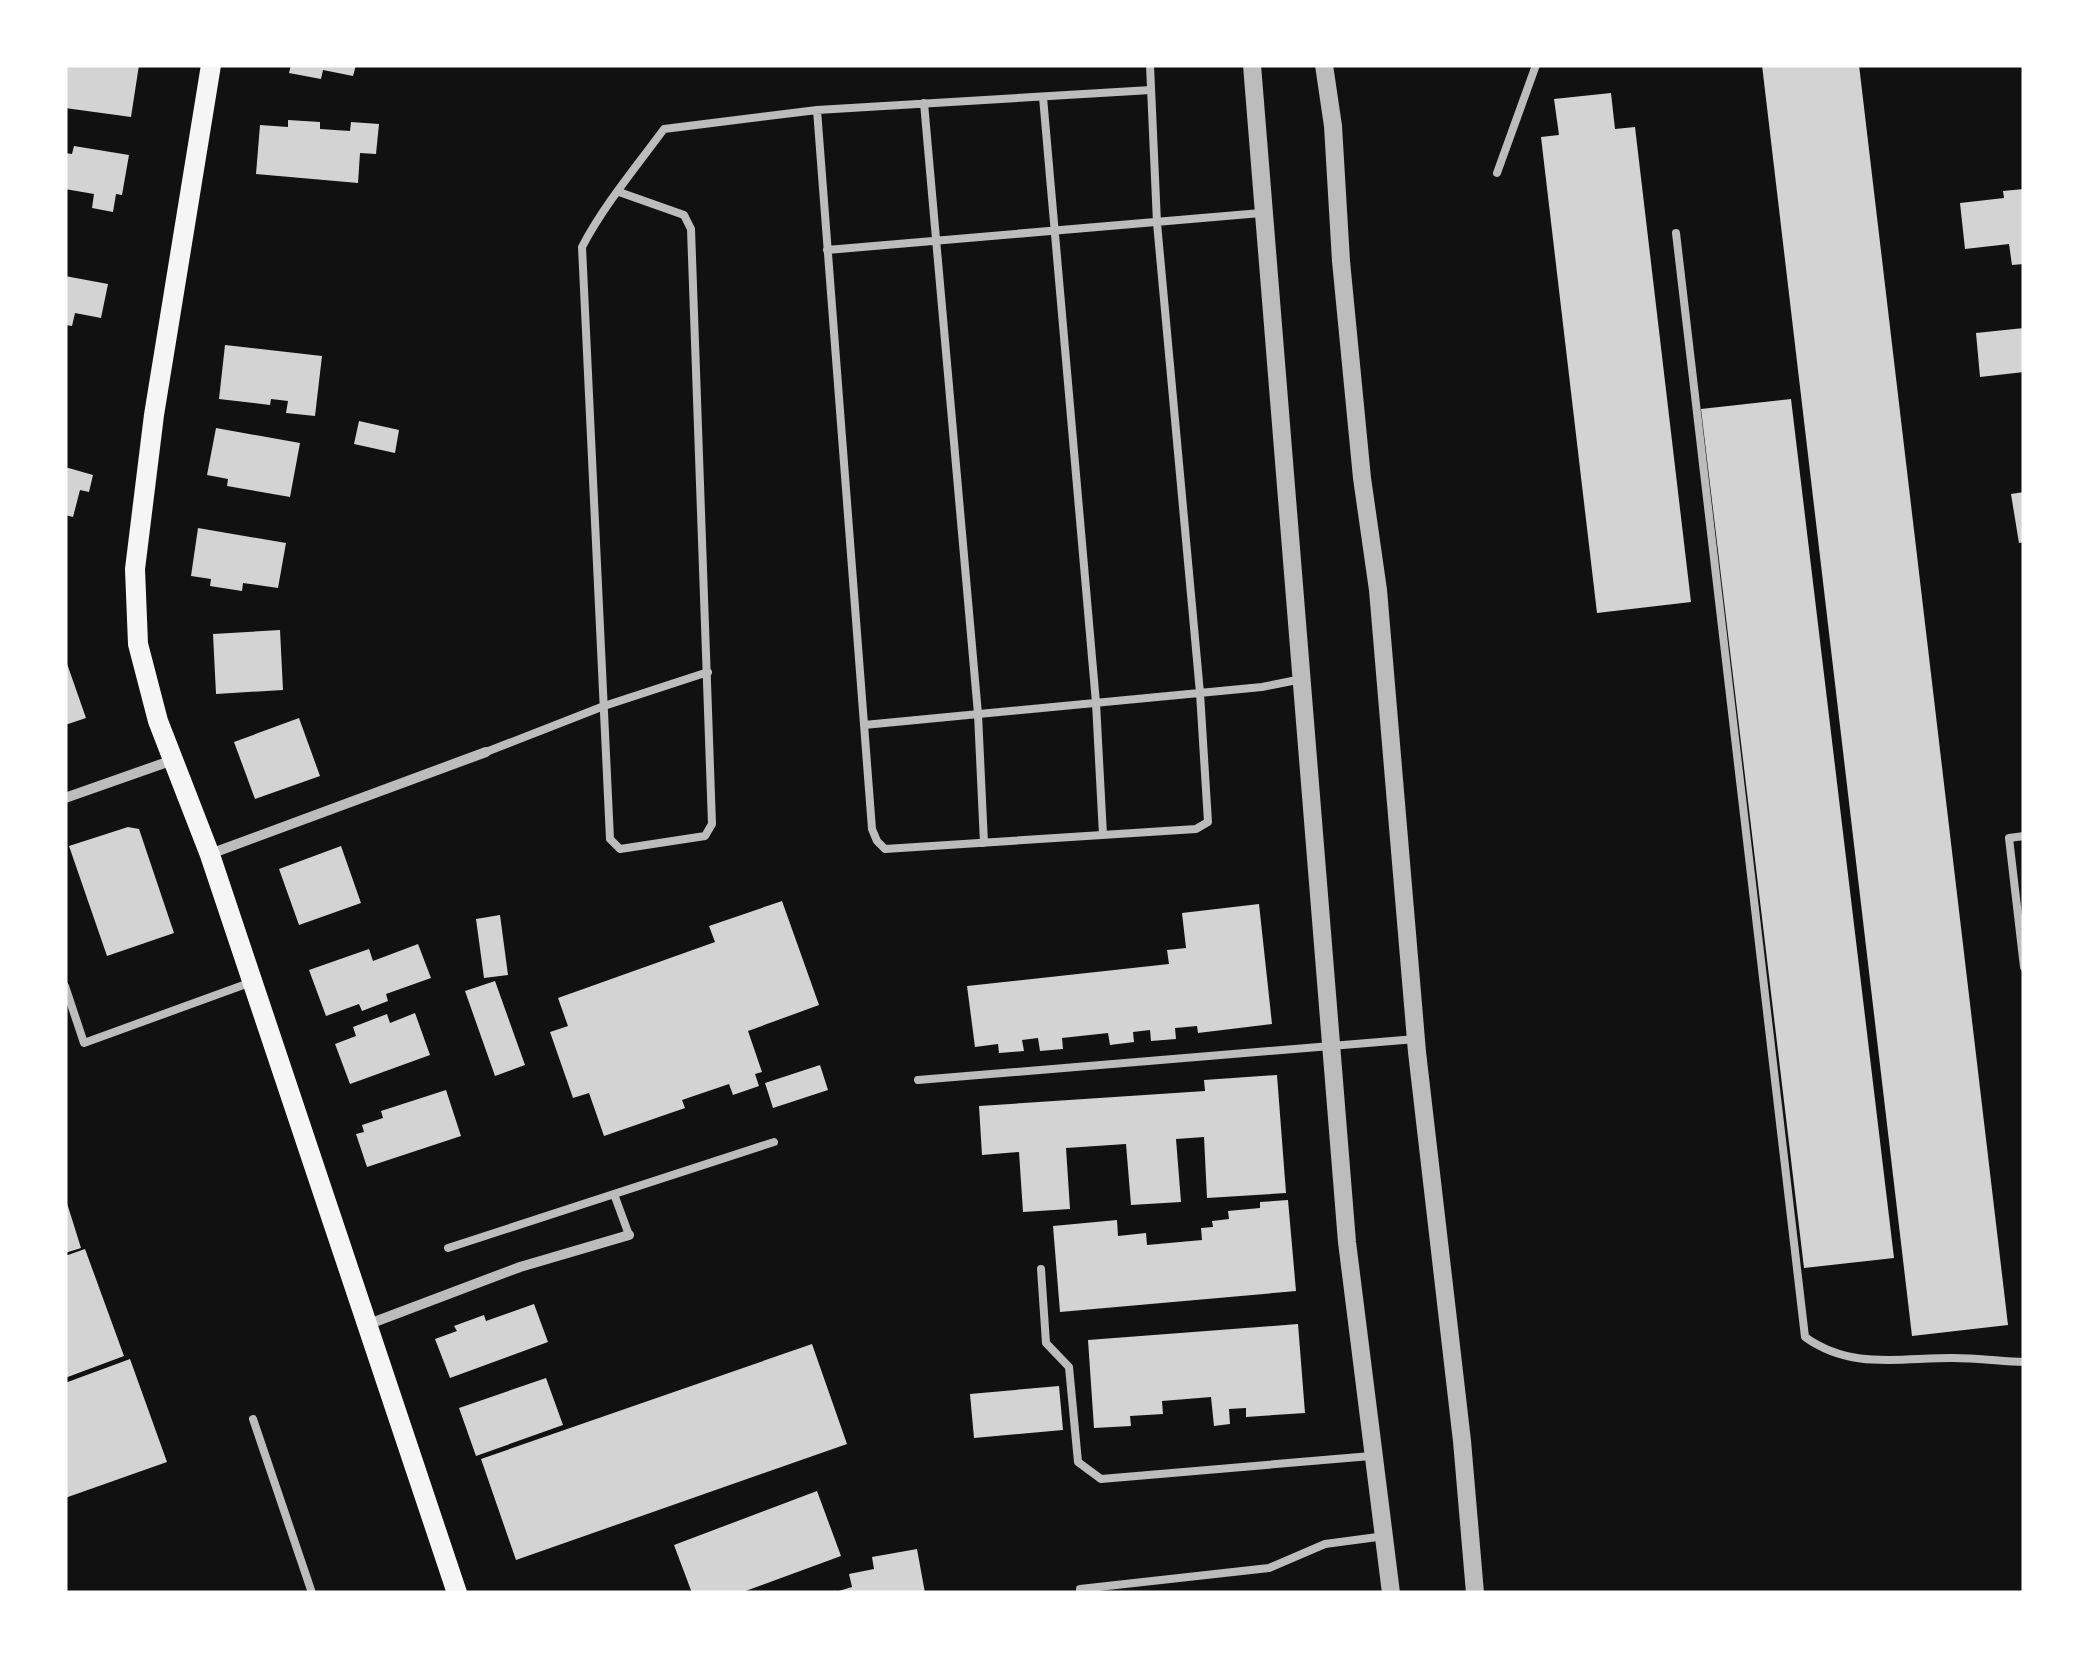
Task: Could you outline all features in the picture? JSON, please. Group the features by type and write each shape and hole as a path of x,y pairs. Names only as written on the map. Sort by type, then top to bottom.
{"main road":[{"path":"211,65 157,396 136,570 138,644 158,722 210,854 454,1592"}],"street":[{"path":"1252,65 1347,1242 1391,1593"},
{"path":"1324,65 1333,126 1362,478 1378,590 1416,1039 1462,1440 1475,1593"},
{"path":"210,854 486,752"},
{"path":"65,798 174,760"},
{"path":"368,1324 520,1267 629,1235"}],"lane":[{"path":"816,110 872,830 877,841 885,849 1196,829 1208,822 1157,223 1150,65"},
{"path":"1497,173 1536,65"},
{"path":"619,192 684,215 691,229 712,824 705,836 620,849 610,838 582,247 619,192 664,129 816,110 1150,90"},
{"path":"1043,96 1096,703 1103,835"},
{"path":"924,104 978,714 984,843"},
{"path":"827,250 1264,213"},
{"path":"1676,232 1806,1337 1826,1352 1886,1362 1950,1358 2024,1362"},
{"path":"486,752 604,706 708,672"},
{"path":"864,725 1200,693 1302,679"},
{"path":"2024,836 2009,838 2024,967"},
{"path":"65,986 84,1042 253,982"},
{"path":"918,1080 1416,1039"},
{"path":"448,1248 774,1142"},
{"path":"614,1194 629,1235"},
{"path":"1041,1269 1046,1344 1069,1367 1078,1462 1101,1479 1376,1456"},
{"path":"253,1420 312,1593"},
{"path":"1080,1589 1268,1568 1325,1544 1385,1536"}],"building":[{"path":"65,65 139,65 131,117 65,108"},
{"path":"291,65 356,65 353,76 323,70 321,79 289,73"},
{"path":"1762,65 1859,65 2008,1325 1912,1336"},
{"path":"1611,93 1615,129 1635,127 1691,602 1597,613 1541,137 1559,135 1554,99"},
{"path":"288,120 320,122 320,129 350,131 351,122 379,124 376,154 360,153 358,183 256,174 260,125 288,127"},
{"path":"74,146 129,155 122,195 116,194 113,212 92,208 94,194 65,189 65,153 72,154"},
{"path":"2024,189 2024,264 2012,265 2009,244 1965,249 1960,203 2004,198 2003,191"},
{"path":"65,276 108,284 101,318 75,313 72,326 65,325"},
{"path":"2024,328 2024,372 1980,377 1976,333"},
{"path":"225,345 322,356 315,416 286,413 288,401 271,399 270,405 219,399"},
{"path":"1791,399 1894,1258 1804,1268 1701,409"},
{"path":"359,421 399,430 395,453 354,444"},
{"path":"216,428 300,443 290,497 227,486 228,479 207,475"},
{"path":"65,467 93,475 89,492 80,490 73,517 65,515"},
{"path":"2024,492 2024,542 2019,543 2011,494"},
{"path":"198,528 286,543 278,588 243,583 242,591 210,586 211,579 191,576"},
{"path":"280,630 283,690 216,694 213,634"},
{"path":"65,658 86,718 65,725"},
{"path":"299,718 320,776 255,799 234,742"},
{"path":"128,827 139,829 174,933 107,956 69,846"},
{"path":"341,846 361,903 299,925 279,869"},
{"path":"782,901 819,1005 748,1031 762,1072 755,1074 759,1086 733,1095 729,1084 682,1100 685,1108 604,1136 589,1093 573,1098 550,1032 568,1026 558,998 715,942 709,926"},
{"path":"1259,904 1272,1024 1198,1033 1197,1026 1175,1028 1176,1039 1151,1041 1150,1030 1133,1032 1134,1042 1110,1045 1108,1033 1062,1038 1063,1049 1040,1051 1038,1038 1022,1040 1024,1051 999,1053 998,1044 975,1047 967,986 1169,964 1167,950 1186,948 1182,913"},
{"path":"500,915 508,975 484,978 476,919"},
{"path":"418,944 431,978 386,994 388,1001 362,1011 359,1004 326,1016 309,970 369,949 373,961"},
{"path":"495,981 525,1065 495,1076 465,991"},
{"path":"415,1013 430,1055 350,1084 335,1044 356,1036 353,1027 387,1014 390,1023"},
{"path":"820,1065 828,1090 773,1108 765,1083"},
{"path":"1277,1075 1286,1193 1207,1198 1204,1137 1176,1139 1181,1202 1131,1205 1126,1144 1066,1148 1070,1209 1023,1212 1019,1152 982,1155 979,1106 1205,1091 1204,1080"},
{"path":"446,1090 461,1136 367,1167 356,1134 364,1132 362,1125 383,1118 381,1111"},
{"path":"1288,1200 1296,1291 1060,1312 1053,1226 1117,1220 1118,1236 1146,1233 1147,1245 1202,1240 1201,1228 1213,1227 1212,1221 1229,1219 1228,1211 1260,1208 1260,1202"},
{"path":"65,1201 81,1248 65,1253"},
{"path":"85,1249 124,1356 65,1378 65,1256"},
{"path":"534,1304 548,1342 450,1378 435,1339 457,1331 454,1326 484,1315 486,1321"},
{"path":"1298,1324 1305,1413 1246,1417 1246,1408 1229,1409 1230,1424 1214,1426 1211,1397 1162,1401 1163,1414 1130,1416 1131,1426 1094,1428 1088,1340"},
{"path":"812,1344 847,1444 516,1560 481,1459"},
{"path":"130,1359 167,1462 65,1498 65,1383"},
{"path":"546,1378 563,1425 476,1456 459,1408"},
{"path":"1059,1386 1063,1430 974,1438 970,1394"},
{"path":"817,1491 841,1556 740,1593 692,1593 674,1545"},
{"path":"917,1549 925,1593 832,1593 852,1587 849,1574 874,1569 872,1557"}]}
